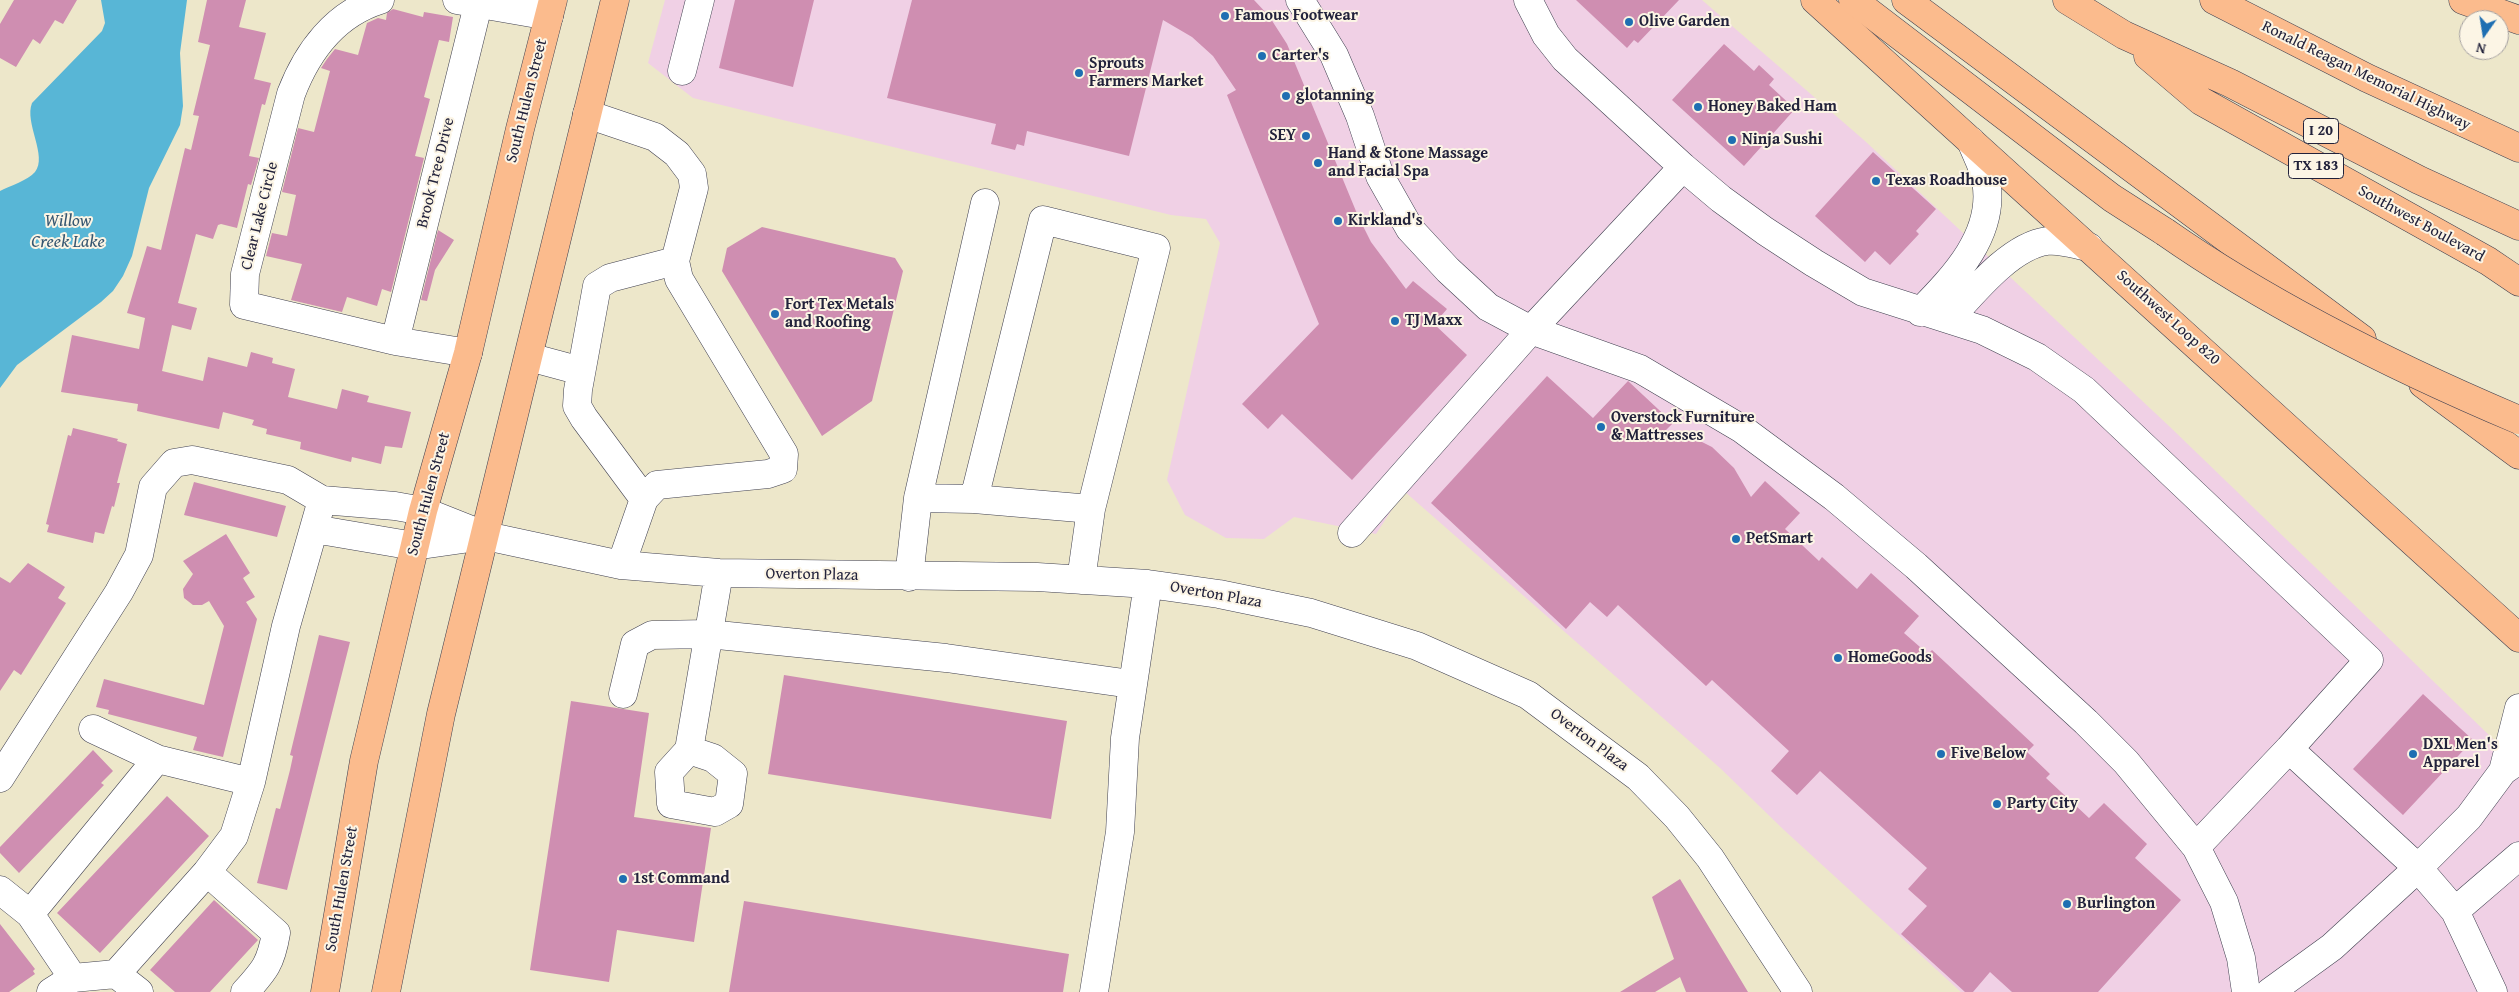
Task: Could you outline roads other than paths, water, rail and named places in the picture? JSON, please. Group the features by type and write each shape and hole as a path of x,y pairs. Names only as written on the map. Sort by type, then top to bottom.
{"main road":[{"path":"386,992 441,714 486,536 615,0"},
{"name":"Southwest Loop 820","path":"1815,0 2090,247 2519,638"},
{"path":"1854,0 2112,198 2230,274 2325,329 2431,381 2519,420"},
{"path":"1906,0 2519,455"},
{"name":"I 20","path":"2067,0 2124,35 2230,83 2419,180 2519,226"},
{"name":"Ronald Reagan Memorial Highway","path":"2214,0 2367,78 2519,148"},
{"path":"2463,0 2519,20"},
{"name":"South Hulen Street","path":"325,992 364,761 414,546 468,353 551,8"},
{"name":"Southwest Boulevard","path":"2124,35 2201,101 2488,261 2519,282"}],"street":[{"name":"Clear Lake Circle","path":"380,0 345,17 316,46 301,68 291,94 245,274 244,305 395,341 468,353"},
{"path":"682,71 700,0"},
{"path":"1300,0 1334,55 1360,116 1380,176 1410,230 1448,270 1488,307 1531,330 1640,370 1742,429 1834,497 1916,566 2086,722 2126,762 2196,847 2224,902 2241,958 2246,992"},
{"path":"1528,0 1546,34 1566,59 1683,167 1721,199 1814,263 1863,292 1920,312 1982,330 2037,357 2084,390 2369,660 2290,749 2196,847"},
{"name":"Brook Tree Drive","path":"395,341 467,2"},
{"path":"467,2 551,8"},
{"path":"587,114 655,137 676,154 692,174 694,188 676,262 679,279 784,454 782,469 768,474 657,486 644,499 621,566"},
{"path":"1920,312 1948,284 1972,251 1987,215 1986,181 1971,142"},
{"path":"1352,533 1531,330 1683,167"},
{"path":"909,577 918,498 986,203"},
{"path":"974,500 1043,220 1156,248 1091,509 1081,580"},
{"path":"1949,319 1998,267 2020,252 2048,241 2090,247"},
{"path":"644,499 577,406 598,286 610,278 676,262"},
{"path":"529,357 582,371"},
{"path":"0,778 119,592 139,555 152,487 174,463 192,460 288,480 322,500 423,510 486,536"},
{"path":"918,498 974,500 1091,509"},
{"path":"0,890 30,914 62,985 116,974 207,872 234,836 251,782 286,626 322,500"},
{"path":"314,529 414,546 486,536"},
{"name":"Overton Plaza","path":"486,536 621,566 719,573 909,577 1036,577 1148,584 1219,594 1311,613 1418,646 1528,695 1638,777 1677,817 1710,858 1798,992"},
{"path":"689,750 719,573"},
{"path":"1094,992 1120,832 1125,738 1131,684 1148,584"},
{"path":"623,694 635,644 652,636 708,634 946,658 1131,684"},
{"path":"2270,992 2332,947 2418,868 2469,817 2511,765 2519,708"},
{"path":"93,729 157,759 251,782"},
{"path":"2290,749 2418,868 2455,911 2493,992"},
{"path":"30,914 157,759"},
{"path":"2455,911 2519,856"},
{"path":"207,872 276,932 272,956 264,971 245,992"},
{"path":"116,974 139,992"}],"water":[{"name":"Willow Creek Lake","path":"101,0 187,0 180,53 183,106 180,125 149,188 132,256 123,276 113,291 17,365 0,388 0,191 35,172 39,157 31,120 30,111 32,103 102,31 105,23"}],"place":[{"name":"Famous Footwear","path":"1225,16"},
{"name":"Olive Garden","path":"1629,22"},
{"name":"Carter's","path":"1262,56"},
{"name":"Sprouts Farmers Market","path":"1079,73"},
{"name":"glotanning","path":"1286,96"},
{"name":"Honey Baked Ham","path":"1698,107"},
{"name":"SEY","path":"1306,136"},
{"name":"Ninja Sushi","path":"1732,140"},
{"name":"Hand & Stone Massage and Facial Spa","path":"1318,163"},
{"name":"Texas Roadhouse","path":"1876,181"},
{"name":"Kirkland's","path":"1338,221"},
{"name":"Fort Tex Metals and Roofing","path":"775,314"},
{"name":"TJ Maxx","path":"1395,321"},
{"name":"Overstock Furniture & Mattresses","path":"1601,427"},
{"name":"PetSmart","path":"1736,539"},
{"name":"HomeGoods","path":"1838,658"},
{"name":"Five Below","path":"1941,754"},
{"name":"DXL Men's Apparel","path":"2413,754"},
{"name":"Party City","path":"1997,804"},
{"name":"1st Command","path":"623,879"},
{"name":"Burlington","path":"2067,904"}]}
